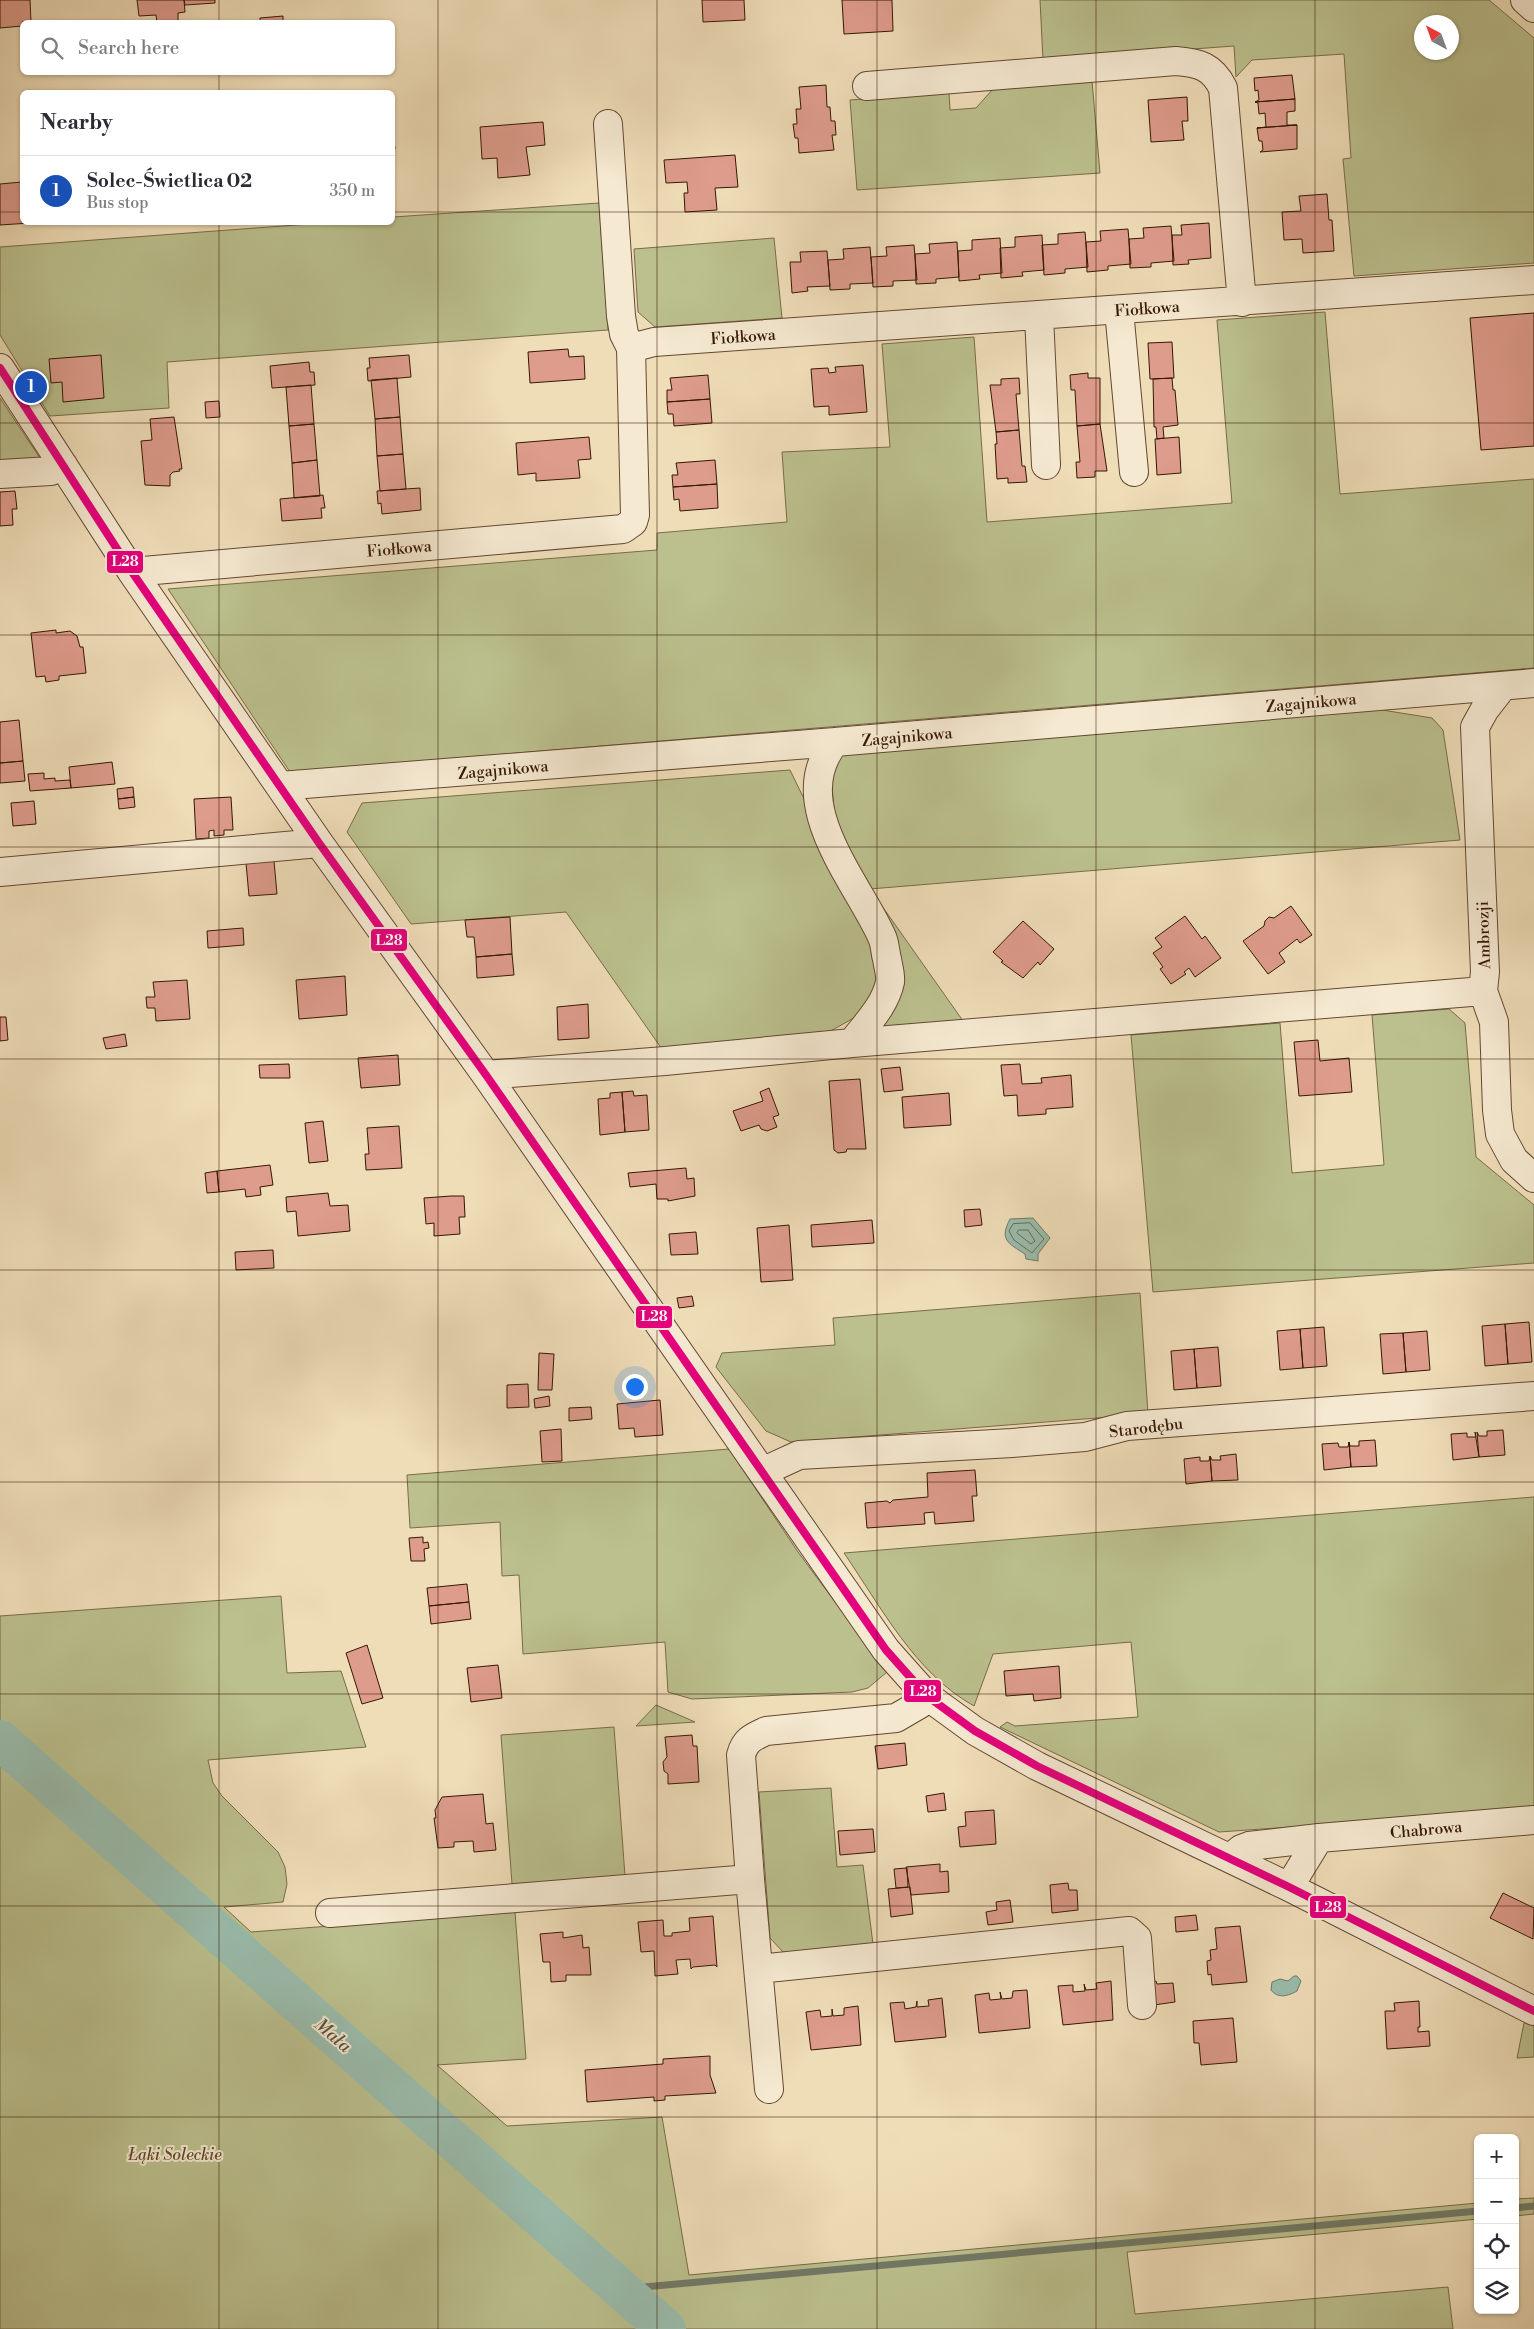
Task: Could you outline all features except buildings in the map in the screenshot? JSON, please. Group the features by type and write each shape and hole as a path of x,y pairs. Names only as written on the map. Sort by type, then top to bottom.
{"street":[{"path":"1525,0 1534,8"},
{"path":"867,86 1176,61 1194,63 1206,67 1217,75 1223,88 1242,302"},
{"path":"608,124 621,316 624,334 631,348"},
{"name":"Fiołkowa","path":"132,572 623,529 633,522 635,515 631,348 654,342 1534,280"},
{"path":"1119,310 1134,472"},
{"path":"1039,316 1046,465"},
{"path":"0,368 132,572 319,843 486,1075 886,1650 927,1696 975,1731 1038,1766 1289,1887 1534,2011"},
{"path":"0,474 51,471 63,465"},
{"name":"Zagajnikowa","path":"280,786 1534,683"},
{"name":"Ambrozji","path":"1503,686 1484,709 1475,727 1485,972 1482,991 1494,1022 1497,1110 1500,1134 1514,1160 1534,1178"},
{"path":"834,742 826,753 818,771 821,813 831,845 883,938 890,980 880,1006 852,1043"},
{"path":"0,872 319,843"},
{"path":"486,1075 1482,991"},
{"name":"Starodębu","path":"762,1472 799,1455 1012,1443 1085,1437 1127,1426 1534,1396"},
{"path":"770,2089 750,1879 741,1755 744,1745 751,1738 766,1731 896,1718 920,1704 927,1696"},
{"name":"Chabrowa","path":"1230,1858 1241,1849 1249,1846 1319,1838 1534,1820"},
{"path":"1289,1887 1319,1838"},
{"path":"330,1913 750,1879"},
{"path":"759,1969 1129,1931 1137,1938 1142,2005"}],"green space":[{"path":"1040,0 1489,0 1534,38 1534,263 1354,276 1343,159 1351,158 1344,54 1252,60 1236,77 1234,46 1043,60"},
{"path":"1092,81 1100,173 857,190 850,100 949,93 950,110 976,108 993,89"},
{"path":"599,203 608,330 167,362 169,408 50,416 0,335 0,247 296,225 395,225 395,217"},
{"path":"774,238 782,318 655,327 638,312 634,249"},
{"path":"1325,312 1340,494 1534,479 1534,668 290,772 168,589 657,550 657,533 787,522 782,452 890,447 882,344 974,337 987,522 1232,503 1217,320"},
{"path":"0,398 44,464 0,467"},
{"path":"1376,709 1432,718 1443,730 1460,840 870,889 968,1028 871,1028 893,991 835,820 831,775 843,751"},
{"path":"790,770 876,947 879,989 859,1015 820,1037 664,1052 566,912 411,924 347,832 362,803"},
{"path":"1449,1009 1465,1023 1476,1157 1534,1205 1534,1263 1153,1292 1131,1035 1280,1023 1292,1173 1384,1165 1372,1015"},
{"path":"1140,1293 1148,1414 791,1442 766,1431 716,1367 722,1353 835,1345 833,1318"},
{"path":"729,1449 798,1552 887,1672 868,1688 852,1692 692,1699 668,1692 665,1642 523,1654 519,1575 502,1576 500,1522 410,1528 407,1475"},
{"path":"1534,1497 1534,1810 1219,1832 1000,1727 1007,1722 1015,1726 1138,1717 1131,1642 993,1654 974,1706 934,1676 917,1657 886,1616 844,1553"},
{"name":"Łąki Soleckie","path":"281,1596 287,1673 341,1671 366,1747 208,1760 213,1783 222,1796 278,1852 285,1867 287,1884 283,1902 224,1907 251,1932 515,1912 526,2059 437,2065 507,2126 662,2117 689,2275 1474,2203 1474,2219 1127,2252 1135,2314 1448,2287 1453,2329 0,2329 0,1616"},
{"path":"656,1705 695,1722 636,1726"},
{"path":"614,1727 625,1876 512,1884 501,1735"},
{"path":"831,1788 837,1867 863,1865 873,1944 784,1953 770,1938 759,1792"},
{"path":"1530,2019 1534,2021 1534,2057 1517,2058 1524,2023"},
{"path":"1534,2198 1534,2214 1519,2216 1519,2199"}],"water":[{"path":"1033,1218 1050,1238 1038,1254 1038,1261 1026,1259 1025,1254 1010,1244 1005,1236 1010,1219"},
{"path":"1297,1976 1301,1981 1297,1991 1280,1996 1271,1990 1272,1982 1280,1979 1288,1981"}],"waterway":[{"name":"Mała","path":"0,1740 666,2329"},
{"path":"1519,2208 1534,2206"},
{"path":"622,2289 1474,2211"}],"transit line":[{"name":"L28","path":"0,368 132,572 319,843 486,1075 886,1650 927,1696 975,1731 1037,1766 1289,1887 1534,2011"}],"place":[{"name":"Solec-Świetlica 02","path":"31,387"}]}
